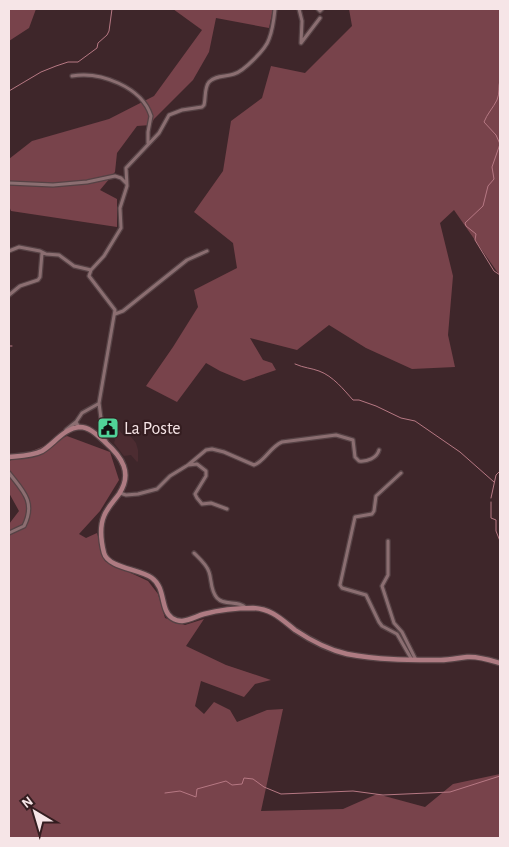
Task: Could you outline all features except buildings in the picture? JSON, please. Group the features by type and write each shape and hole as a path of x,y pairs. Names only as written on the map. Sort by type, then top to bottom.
{"street":[{"path":"107,444 103,434 99,404 115,314 114,307 90,278 90,270 104,256 120,231 120,208 126,184 126,168 159,133 169,115 182,110 202,107 204,105 207,85 210,81 221,76 236,74 252,60 269,41 275,9"},
{"path":"299,9 302,21 301,43 320,18"},
{"path":"318,9 322,9"},
{"path":"72,76 82,74 111,79 136,95 150,110 148,144"},
{"path":"9,183 53,186 115,176 121,178 126,184"},
{"path":"9,251 19,247 59,255 74,266 90,270"},
{"path":"115,314 122,311 187,260 207,251"},
{"path":"9,296 20,286 38,280 40,277 42,252"},
{"path":"64,434 65,430 76,422 82,413 99,404"},
{"path":"76,422 79,427"},
{"path":"9,457 32,455 41,451 64,434 79,427 88,429 107,444 119,457 125,471 124,484 108,508 102,523 101,536 104,555 116,565 143,573 154,580 161,590 164,606 170,616 181,621 206,614 255,608 273,612 297,630 334,650 346,654 414,660 443,660 469,657 500,663"},
{"path":"119,493 132,494 157,489 170,476 206,450 212,449 254,465 257,465 275,445 282,442 336,435 354,440 356,460 372,458 379,450"},
{"path":"188,464 197,464 206,471 206,476 195,494 196,498 202,504 211,503 227,509"},
{"path":"9,473 29,502 29,514 24,526 9,533"},
{"path":"401,473 376,496 372,514 355,517 340,585 342,588 366,595 379,622 397,634 414,660"},
{"path":"388,541 388,575 382,586 394,623 402,632 414,660"},
{"path":"194,553 208,569 211,587 216,597 220,601 241,604 246,608"}],"shaded area":[{"path":"9,9 36,9 29,28 9,41"},
{"path":"173,9 273,9 269,28 216,18 209,52 193,80 154,119 151,125 137,126 117,153 115,172 100,190 117,199 117,227 11,211 9,206 9,159 32,141 109,119 154,96 202,30"},
{"path":"349,9 500,9 500,276 454,210 440,223 453,276 448,335 455,367 412,369 366,348 329,325 297,350 250,338 263,360 272,363 276,370 244,381 206,363 177,402 146,386 198,307 194,290 237,268 233,243 194,212 223,171 231,121 262,98 271,66 305,73 352,26"},
{"path":"114,423 123,435 127,432 136,443 138,450 137,462 131,455 124,456 114,443 115,440 109,424"},
{"path":"67,436 110,452 119,480 100,511 79,534 86,538 97,533 105,561 148,581 158,594 165,618 185,625 204,619 186,646 226,665 271,680 255,684 244,697 201,681 195,706 204,714 214,702 230,710 237,722 267,710 283,709 261,811 343,809 377,794 425,807 453,784 500,774 500,838 9,838 9,524 19,511 9,493 9,461"}],"waterway":[{"path":"9,91 41,72 68,62 78,62 97,48 98,43 109,31 112,9"},
{"path":"500,80 497,100 484,122 496,135 500,144 492,167 494,179 488,186 483,206 465,223 476,234 475,240 494,271 500,275"},
{"path":"295,364 329,376 353,400 359,400 401,418 415,421 460,452 494,482"},
{"path":"491,498 496,475 500,471"},
{"path":"491,502 491,518 496,520 496,531 500,541"},
{"path":"165,793 180,791 196,797 197,789 226,781 232,785 242,784 244,778 253,779 264,787 281,794 353,791 383,795 450,792 500,776"}],"place":[{"name":"La Poste","path":"108,428"}]}
